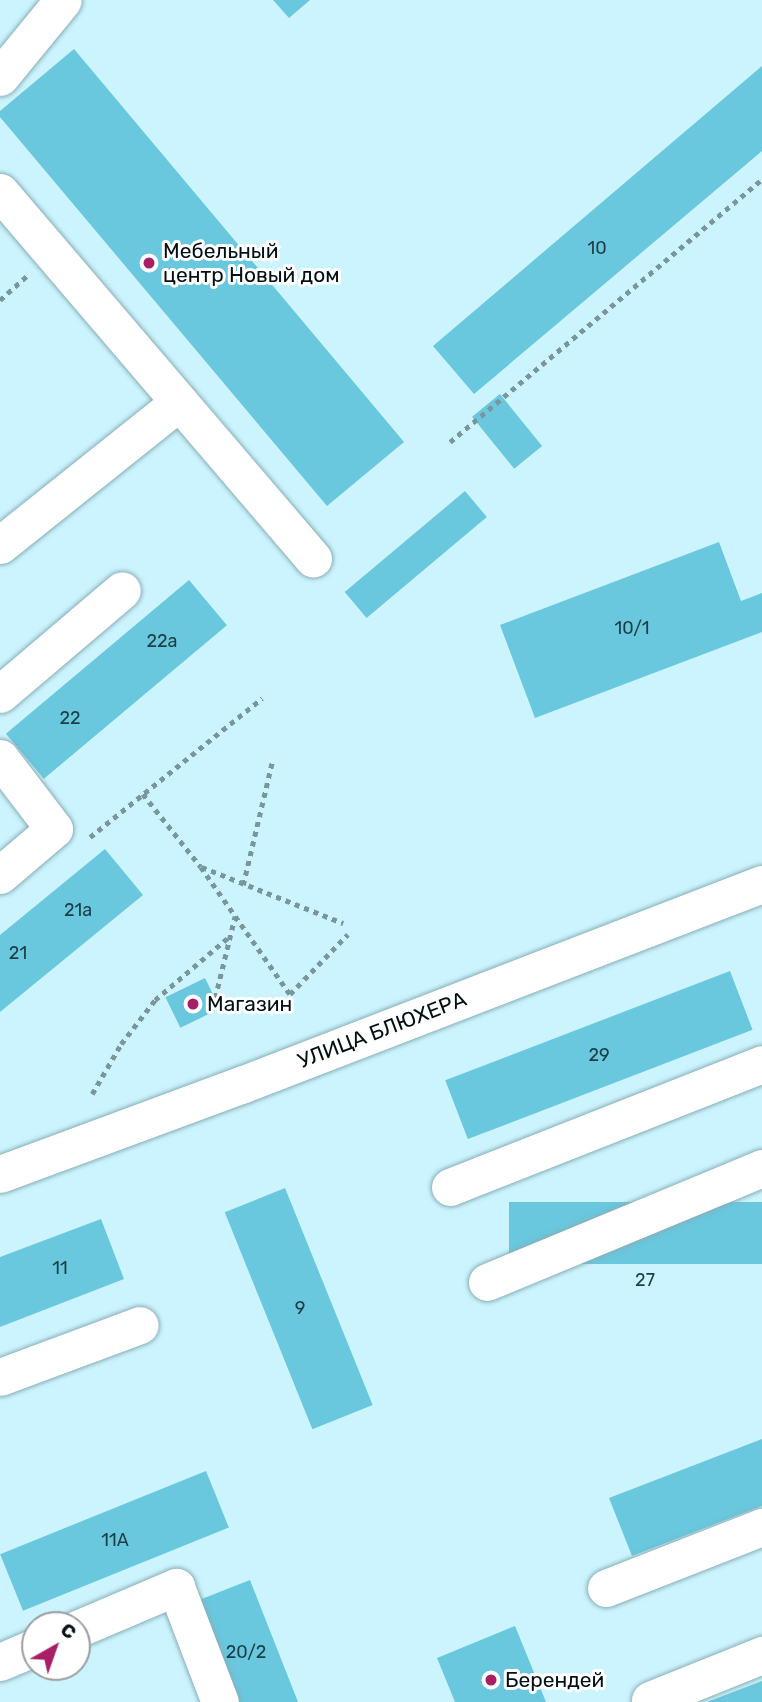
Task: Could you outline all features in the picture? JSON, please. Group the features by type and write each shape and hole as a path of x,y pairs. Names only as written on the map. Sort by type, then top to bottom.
{"street":[{"path":"0,77 63,0"},
{"path":"0,191 313,559"},
{"path":"0,545 179,402"},
{"path":"0,694 122,590"},
{"path":"0,758 54,829 0,875"},
{"name":"УЛИЦА БЛЮХЕРА","path":"2,1171 253,1080 762,884"},
{"path":"450,1187 762,1064"},
{"path":"487,1282 762,1168"},
{"path":"0,1377 140,1325"},
{"path":"606,1588 762,1527"},
{"path":"91,1623 176,1587 220,1702"},
{"path":"0,1662 21,1653"},
{"path":"650,1700 762,1656"}],"path":[{"path":"450,442 762,179"},
{"path":"90,837 262,698"},
{"path":"243,885 272,762"},
{"path":"143,794 201,867 290,994 348,934"},
{"path":"201,867 343,923"},
{"path":"215,998 235,915"},
{"path":"92,1094 121,1044 155,1000 230,936"}],"building":[{"path":"273,0 310,0 289,18"},
{"path":"74,49 404,442 327,506 0,117 0,111"},
{"path":"762,66 762,151 474,394 433,346"},
{"path":"500,394 542,446 514,469 472,417"},
{"path":"465,491 487,517 367,618 345,592"},
{"path":"719,542 741,601 762,593 762,632 535,718 500,625"},
{"path":"189,580 227,625 44,779 6,734"},
{"path":"105,849 143,895 0,1012 0,935"},
{"path":"730,971 753,1030 468,1139 445,1080"},
{"name":"Магазин","path":"205,978 220,1009 180,1028 165,997"},
{"path":"285,1188 373,1405 312,1429 225,1212"},
{"path":"509,1202 762,1202 762,1264 509,1264"},
{"path":"101,1219 124,1279 0,1327 0,1257"},
{"path":"762,1439 762,1506 632,1556 609,1498"},
{"path":"206,1471 229,1528 23,1611 0,1554"},
{"path":"250,1580 298,1702 234,1702 194,1602"},
{"name":"Берендей","path":"515,1626 546,1702 455,1702 437,1658"},
{"path":"762,1681 762,1702 707,1702"}],"place":[{"name":"Мебельный центр Новый дом","path":"149,263"},
{"name":"Магазин","path":"193,1004"},
{"name":"Берендей","path":"491,1680"}]}
